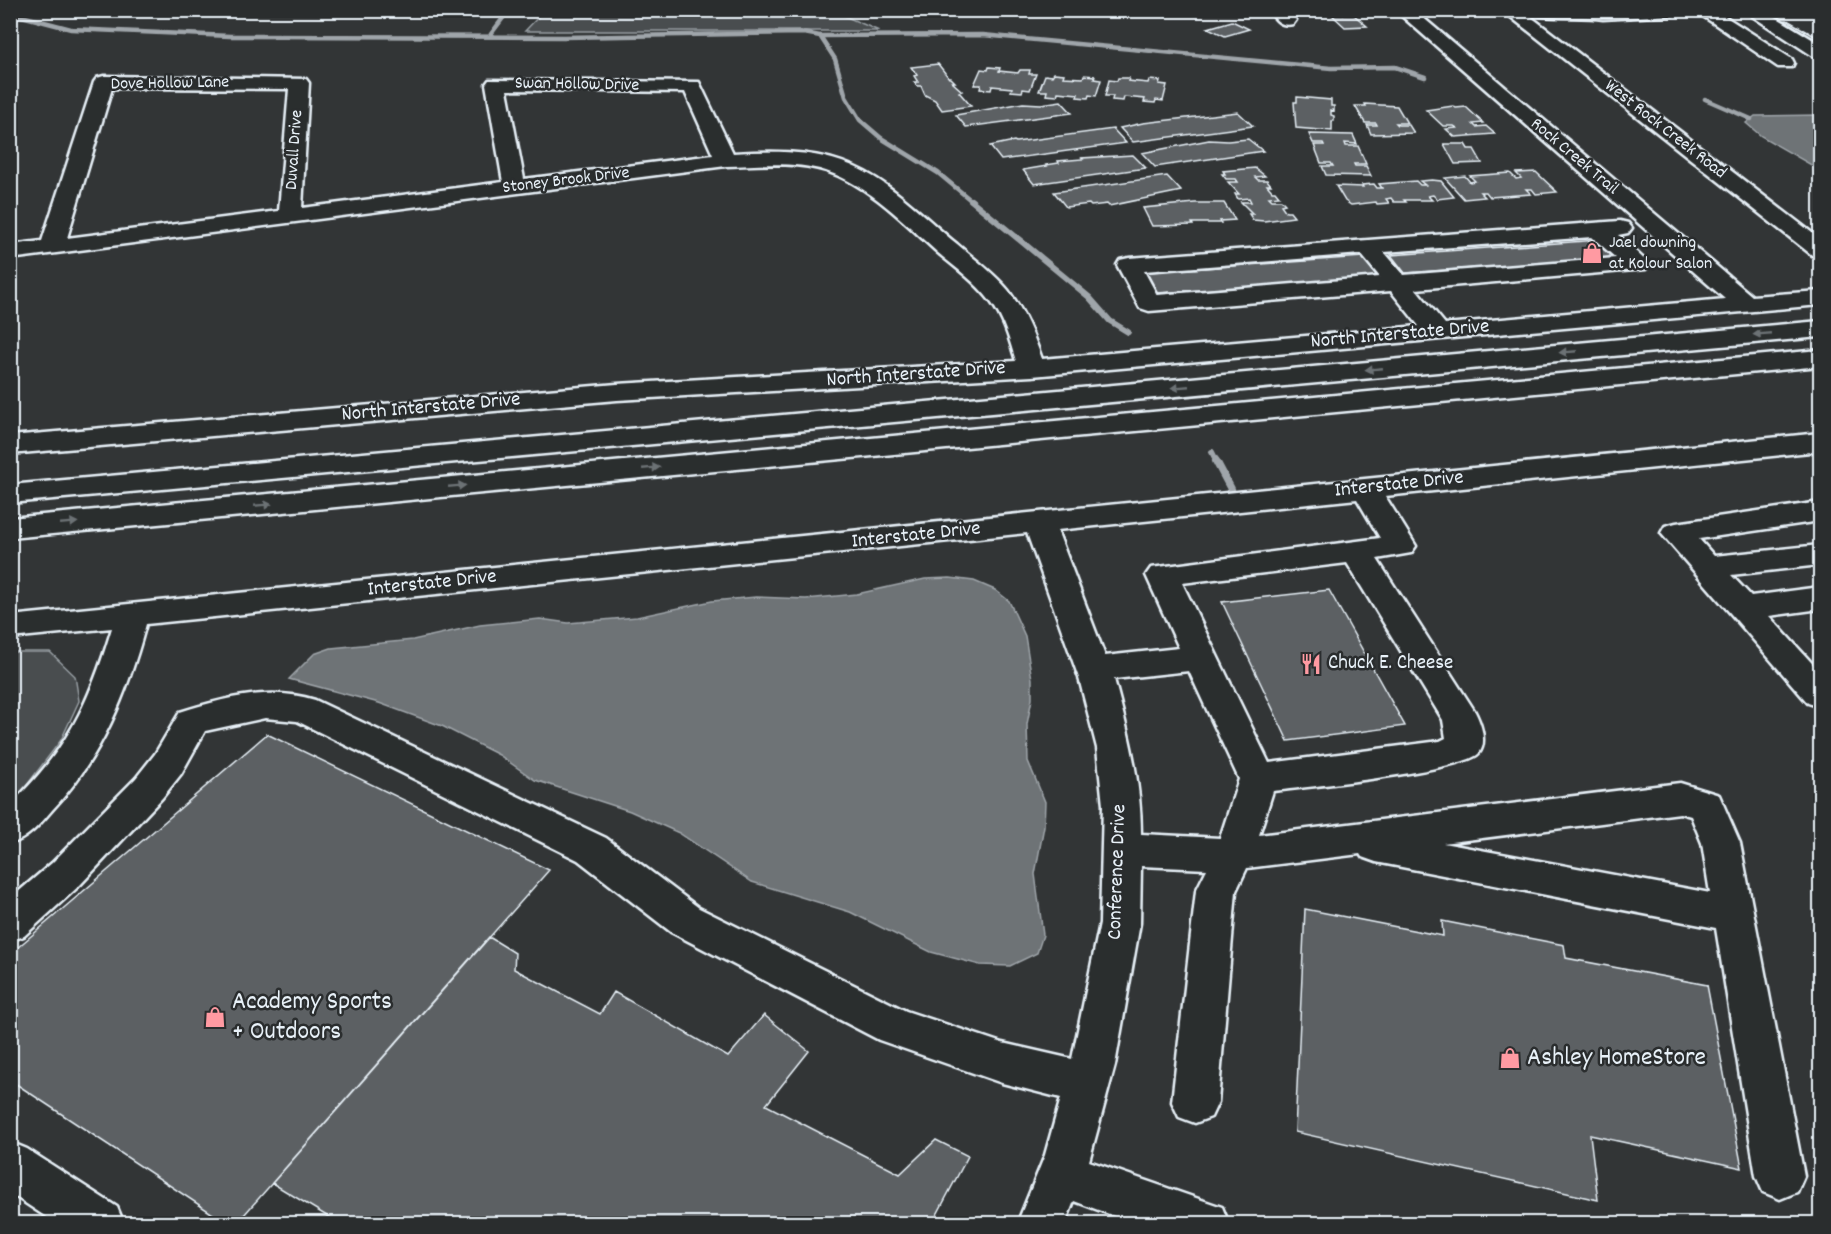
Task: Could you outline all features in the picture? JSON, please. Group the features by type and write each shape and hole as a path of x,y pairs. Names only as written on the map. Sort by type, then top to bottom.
{"main road":[{"name":"Rock Creek Trail","path":"1403,10 1746,304"},
{"name":"West Rock Creek Road","path":"1510,10 1535,19 1817,247"},
{"path":"1535,19 1590,11 1603,14 1673,10"},
{"path":"1702,10 1785,63"},
{"path":"1753,11 1784,10"},
{"path":"1753,11 1821,52"},
{"name":"Dove Hollow Lane","path":"52,247 104,82 300,83"},
{"name":"Duvall Drive","path":"290,217 300,83"},
{"name":"Swan Hollow Drive","path":"515,188 496,84 692,86 726,160"},
{"name":"Stoney Brook Drive","path":"10,252 726,160 766,158 805,160 838,168 867,183 995,291 1011,315 1032,368"},
{"path":"1598,230 1637,264 1149,303 1129,265 1367,246 1655,226"},
{"path":"1367,246 1437,331"},
{"name":"North Interstate Drive","path":"10,445 617,392 1032,368 1821,298"},
{"path":"10,494 1821,328"},
{"path":"10,528 1821,358"},
{"name":"Interstate Drive","path":"10,627 1039,524 1821,442"},
{"path":"1195,1102 1216,891 1234,854 1258,779 1162,574 1400,546 1366,489"},
{"path":"1821,512 1676,533 1821,694"},
{"name":"Conference Drive","path":"1039,524 1094,669 1109,721 1120,776 1122,805 1120,923 1088,1084 1061,1174 1041,1224"},
{"path":"1258,779 1445,754 1465,745 1461,719 1356,551"},
{"path":"1706,567 1821,555"},
{"path":"1744,608 1821,598"},
{"path":"10,829 37,804 75,757 93,727 117,668 132,614"},
{"path":"1094,669 1200,658"},
{"path":"10,924 66,874 149,788 168,764 193,722 265,705 303,709 592,849 686,920 894,1026 1002,1063 1088,1084"},
{"path":"1121,849 1234,854 1680,798 1706,805 1721,843 1780,1176"},
{"path":"1346,840 1733,914"},
{"path":"10,1165 100,1224"},
{"path":"1061,1174 1205,1224"}],"shaded area":[{"path":"545,10 833,11 879,31 525,31"},
{"path":"1820,115 1820,170 1761,136 1746,123 1755,116"},
{"path":"950,578 974,581 995,590 1009,601 1025,636 1032,679 1032,699 1027,724 1028,761 1045,802 1044,826 1035,874 1043,935 1037,953 1010,966 980,965 931,952 850,912 752,882 679,833 630,811 535,780 499,755 442,726 379,703 289,679 314,654 331,648 413,640 480,625 540,619 568,623 637,617 712,601 756,597 806,599 857,594 925,579"},
{"path":"11,652 50,652 75,676 79,701 61,740 11,806"}],"building":[{"path":"1353,14 1367,26 1345,27 1332,15"},
{"path":"1787,20 1820,39 1820,49 1771,21"},
{"path":"1232,21 1249,29 1225,36 1208,28"},
{"path":"938,64 955,82 952,82 962,91 959,92 971,106 942,110 935,100 925,95 921,86 917,86 914,82 918,82 914,76 917,75 911,67"},
{"path":"989,67 1000,68 999,71 1018,73 1020,70 1030,70 1029,74 1036,74 1030,90 1011,91 1012,88 992,86 991,90 980,89 981,85 974,85 981,69 988,70"},
{"path":"1054,73 1064,74 1063,77 1095,76 1094,79 1101,80 1096,96 1077,97 1078,94 1058,92 1057,96 1046,95 1047,91 1039,91 1045,75 1052,76"},
{"path":"1118,78 1129,78 1128,81 1148,83 1149,80 1160,81 1159,84 1167,85 1163,101 1144,102 1145,99 1124,97 1123,101 1112,100 1113,96 1105,96 1109,80 1117,81"},
{"path":"1297,97 1331,100 1331,106 1334,106 1334,111 1331,110 1331,115 1334,116 1332,131 1296,128 1294,102 1297,102"},
{"path":"1061,101 1072,113 966,127 956,115 1023,103 1041,104"},
{"path":"1365,104 1397,106 1407,123 1396,123 1409,125 1414,133 1371,134 1367,125 1377,125 1376,123 1365,123 1355,106 1366,106"},
{"path":"1453,106 1466,107 1483,123 1473,124 1476,127 1486,126 1495,134 1455,137 1446,129 1457,128 1443,126 1426,110"},
{"path":"1238,112 1253,126 1133,142 1120,128 1143,123"},
{"path":"1113,129 1126,143 1001,160 990,146 1014,141"},
{"path":"1309,134 1353,135 1357,144 1345,143 1346,146 1358,146 1366,164 1354,164 1355,166 1366,166 1371,176 1326,175 1322,166 1333,166 1331,163 1321,163 1314,145 1324,145 1313,143"},
{"path":"1248,139 1263,151 1155,167 1142,153 1209,140"},
{"path":"1444,144 1465,144 1468,149 1474,149 1482,163 1455,164"},
{"path":"1133,155 1146,168 1034,184 1023,170 1059,163 1058,161"},
{"path":"1255,168 1265,176 1255,177 1258,180 1267,180 1271,185 1267,185 1279,196 1269,197 1272,200 1281,200 1285,204 1281,205 1286,212 1290,212 1294,217 1264,221 1253,220 1249,214 1253,214 1241,202 1251,202 1249,198 1238,199 1235,194 1239,194 1228,182 1238,182 1236,179 1226,179 1222,174 1225,174 1223,171"},
{"path":"1536,172 1557,192 1536,194 1532,189 1526,189 1531,194 1490,197 1486,192 1480,192 1485,197 1464,199 1445,178 1465,176 1470,182 1475,181 1470,176 1510,173 1516,179 1521,178 1516,173"},
{"path":"1167,176 1181,191 1109,206 1089,204 1066,207 1054,192"},
{"path":"1416,181 1420,185 1425,185 1420,181 1441,181 1454,197 1437,199 1433,195 1428,196 1432,200 1404,200 1406,202 1394,202 1391,198 1386,199 1389,203 1351,205 1345,201 1336,186 1363,187 1362,185 1374,184 1377,188 1382,188 1379,184"},
{"path":"1224,203 1235,220 1220,221 1221,223 1152,226 1143,208"},
{"path":"1599,240 1618,258 1405,273 1391,255"},
{"path":"1363,257 1378,278 1157,293 1146,272"},
{"name":"Chuck E. Cheese","path":"1329,590 1405,726 1288,741 1222,602"},
{"name":"Academy Sports + Outdoors","path":"267,734 549,870 236,1224 228,1224 10,1080 10,954"},
{"name":"Ashley HomeStore","path":"1305,909 1443,936 1442,921 1564,945 1566,958 1707,985 1742,1168 1590,1135 1598,1200 1295,1132"},
{"path":"489,937 515,953 514,969 600,1014 614,992 728,1057 764,1015 809,1051 766,1105 900,1174 936,1140 968,1156 932,1224 340,1224 272,1183"}],"waterway":[{"path":"491,34 509,10"},
{"path":"10,13 71,29 230,36 564,37 804,33 820,36"},
{"path":"820,36 983,35 1331,68 1395,67 1425,77"},
{"path":"820,36 835,59 846,97 860,120 881,138 938,173 973,202"},
{"path":"1705,99 1751,119"},
{"path":"971,200 1089,297 1110,321 1128,332"},
{"path":"1212,452 1217,462"},
{"path":"1216,461 1231,489"}],"place":[{"name":"Jael downing at Kolour Salon","path":"1592,253"},
{"name":"Chuck E. Cheese","path":"1311,664"},
{"name":"Academy Sports + Outdoors","path":"215,1017"},
{"name":"Ashley HomeStore","path":"1510,1058"}]}
